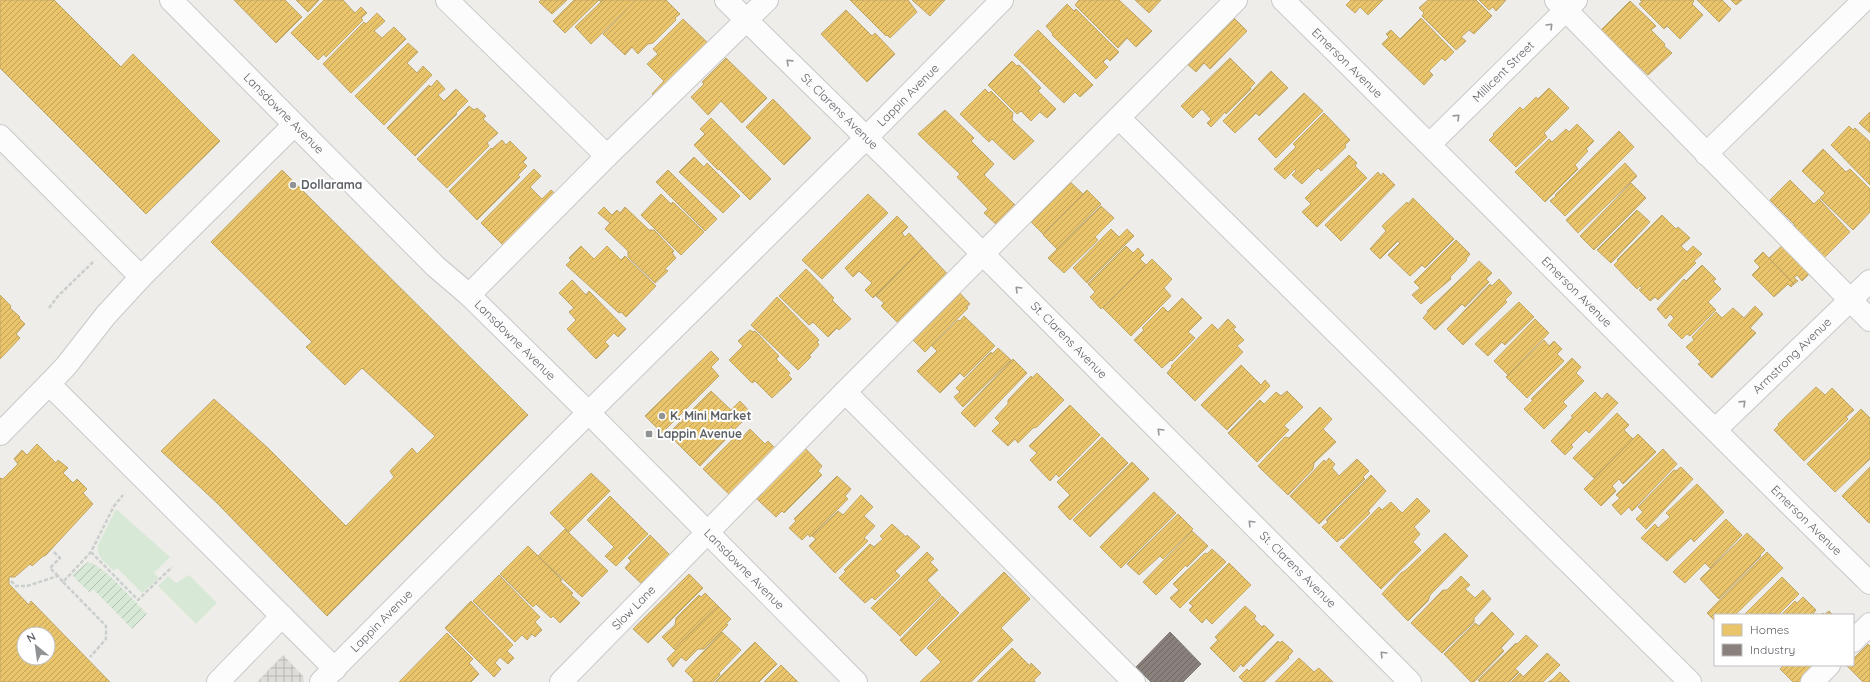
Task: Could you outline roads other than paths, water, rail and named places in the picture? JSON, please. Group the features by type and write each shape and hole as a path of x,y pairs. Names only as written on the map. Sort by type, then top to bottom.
{"street":[{"name":"Lansdowne Avenue","path":"171,0 435,266 469,295 589,413 856,682"},
{"path":"446,0 607,156"},
{"name":"St. Clarens Avenue","path":"726,0 984,255 1410,682"},
{"path":"469,295 607,156 768,0"},
{"name":"Lappin Avenue","path":"328,675 866,138 1002,0"},
{"name":"Slow Lane","path":"570,679 707,533 845,392 984,255 1236,0"},
{"name":"Emerson Avenue","path":"1284,0 1870,583"},
{"path":"1706,154 1864,0"},
{"path":"1566,3 1706,154 1870,320"},
{"name":"Millicent Street","path":"1430,144 1566,3"},
{"path":"1119,118 1690,682"},
{"path":"0,434 66,366 106,315 141,277 294,125"},
{"path":"0,136 141,277"},
{"name":"Armstrong Avenue","path":"1715,430 1870,281"},
{"path":"49,384 282,616 328,675"},
{"path":"845,392 1134,682"},
{"path":"218,682 282,616"},
{"path":"1854,640 1870,624"},
{"path":"1812,682 1828,666"}],"place":[{"name":"Dollarama","path":"293,185"},
{"name":"K. Mini Market","path":"662,416"},
{"name":"Lappin Avenue","path":"649,434"}]}
